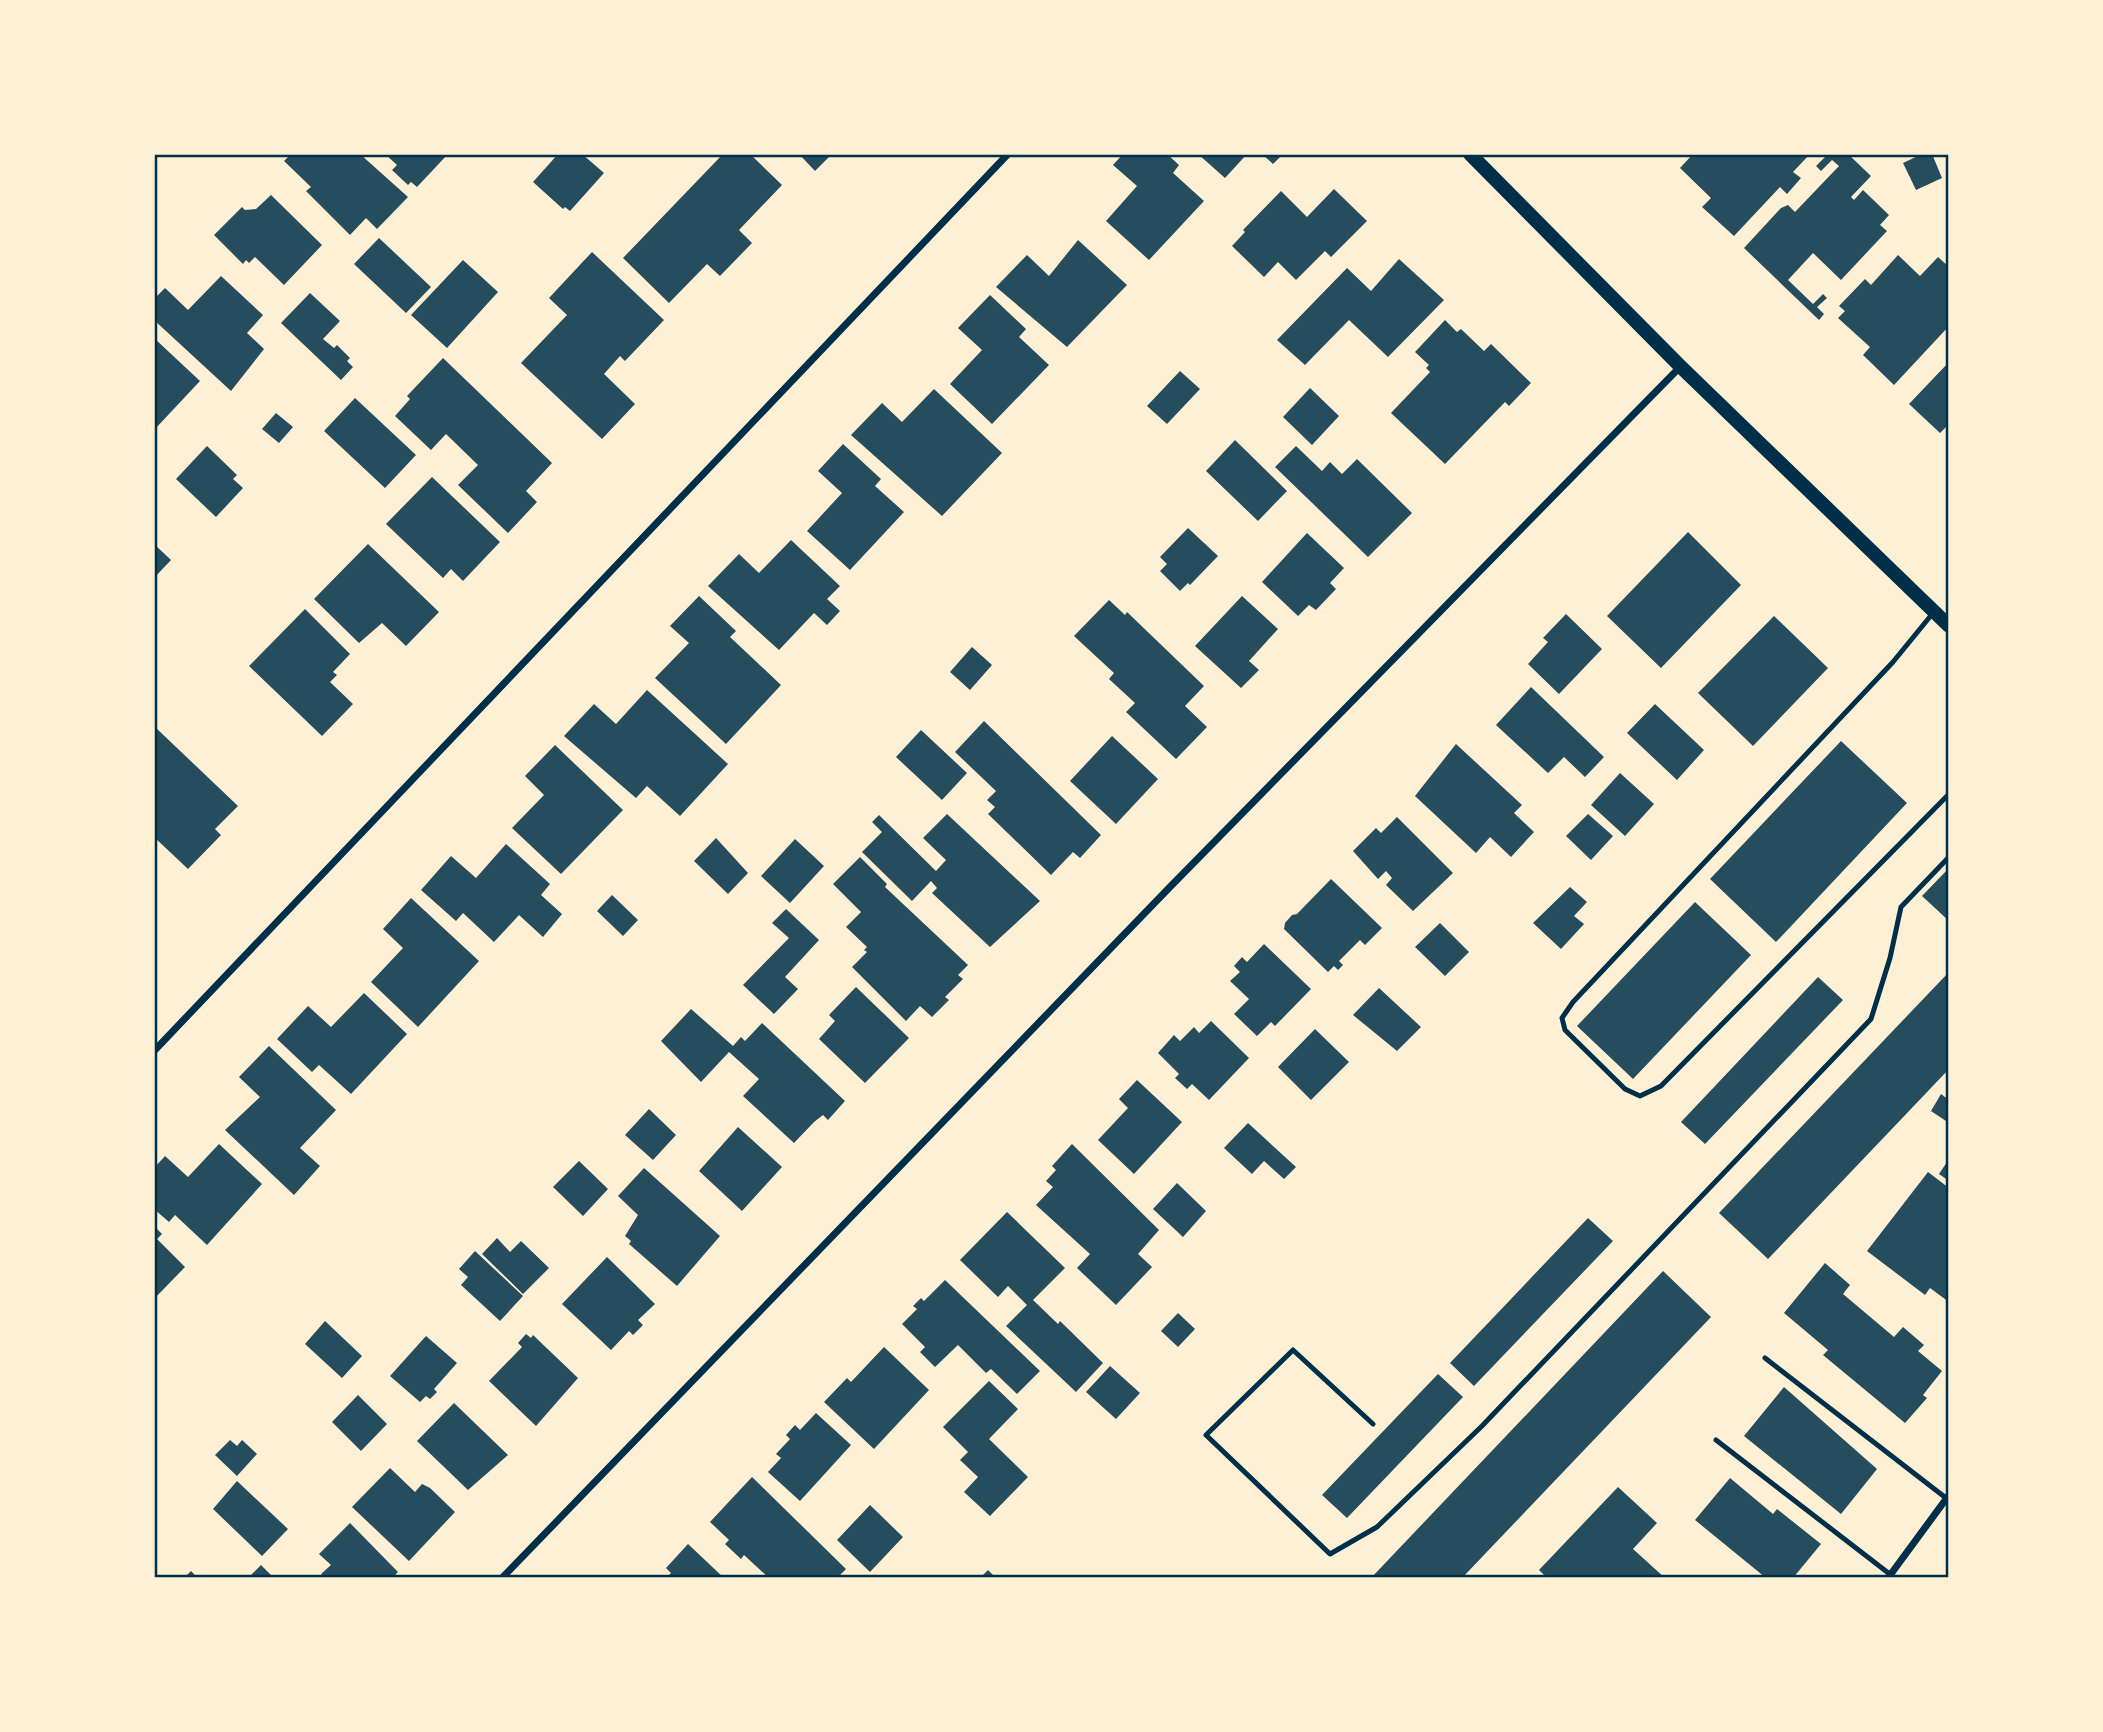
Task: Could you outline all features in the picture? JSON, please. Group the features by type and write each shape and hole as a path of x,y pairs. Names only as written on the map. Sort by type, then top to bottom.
{"main road":[{"path":"1470,154 1681,367 1949,626"}],"street":[{"path":"154,1051 1008,154"},
{"path":"502,1578 1178,879 1681,367"},
{"path":"1889,1576 1948,1497"}],"lane":[{"path":"1934,611 1893,662 1573,1002 1562,1018 1565,1030 1625,1089 1640,1096 1661,1086 1949,794"},
{"path":"1373,1424 1293,1350 1206,1435 1329,1554 1377,1527 1586,1320 1750,1143 1871,1019 1890,958 1901,907 1949,857"},
{"path":"1765,1358 1948,1497"},
{"path":"1716,1440 1889,1576"}],"building":[{"path":"291,154 360,154 408,197 377,229 366,218 350,235 306,191 311,187 284,161"},
{"path":"385,154 448,154 417,187 411,182 408,185 392,170 397,165"},
{"path":"558,154 582,154 604,173 570,211 565,207 563,209 533,182"},
{"path":"723,154 750,154 782,185 739,230 752,243 720,276 707,264 669,303 623,258"},
{"path":"799,154 832,154 815,171"},
{"path":"1123,154 1167,154 1179,165 1173,173 1204,201 1149,260 1106,221 1137,186 1113,165"},
{"path":"1198,154 1247,154 1225,178"},
{"path":"1262,154 1283,154 1273,164"},
{"path":"1693,154 1810,154 1793,172 1801,178 1787,194 1780,187 1734,236 1702,207 1711,198 1680,168"},
{"path":"1828,154 1848,154 1871,176 1851,197 1854,200 1863,190 1889,215 1880,225 1887,231 1841,280 1813,253 1788,280 1813,304 1823,294 1827,298 1817,307 1824,314 1819,320 1744,248 1781,208 1788,205 1795,212 1839,166 1832,160 1821,171 1816,166"},
{"path":"1922,154 1932,154 1942,178 1916,190 1903,163"},
{"path":"1334,189 1367,221 1331,257 1325,251 1296,280 1278,262 1264,277 1232,246 1245,232 1243,230 1281,191 1307,217"},
{"path":"271,195 322,245 284,285 255,257 249,263 246,260 243,264 214,235 242,207 245,210 256,209"},
{"path":"379,238 431,287 406,313 354,264"},
{"path":"1078,240 1127,285 1067,347 996,287 1027,255 1049,276"},
{"path":"592,252 664,320 625,361 620,356 604,374 635,404 602,439 521,363 567,315 549,298"},
{"path":"1898,255 1920,276 1938,257 1949,267 1949,326 1894,385 1863,355 1870,347 1838,318 1845,311 1839,306 1865,279 1871,285"},
{"path":"1399,259 1444,300 1388,357 1349,320 1305,365 1277,340 1347,268 1371,291"},
{"path":"463,260 498,292 447,348 411,315"},
{"path":"221,276 263,315 247,333 264,349 231,391 154,320 154,299 165,288 188,310"},
{"path":"310,293 340,321 323,339 334,348 337,345 350,358 347,361 353,367 341,380 281,323"},
{"path":"990,295 1026,329 1019,337 1049,365 992,424 950,384 982,350 958,328"},
{"path":"1445,320 1457,332 1461,329 1484,351 1491,344 1531,383 1509,406 1505,402 1445,464 1391,413 1430,372 1426,368 1429,365 1415,352"},
{"path":"154,338 200,381 155,429 154,428"},
{"path":"443,358 552,463 526,491 537,502 508,533 458,485 478,465 446,434 431,450 395,416 410,399 407,396"},
{"path":"1949,362 1949,424 1940,433 1909,404"},
{"path":"1180,371 1200,389 1167,424 1147,406"},
{"path":"1310,388 1339,416 1312,445 1283,417"},
{"path":"934,389 1002,453 942,516 851,435 882,403 902,422"},
{"path":"355,398 416,455 385,488 324,431"},
{"path":"276,413 293,427 279,443 262,429"},
{"path":"1235,440 1287,491 1258,521 1206,471"},
{"path":"843,444 881,479 875,486 904,512 850,570 807,531 842,493 818,471"},
{"path":"207,446 237,475 233,479 243,488 216,517 176,479"},
{"path":"1296,446 1322,471 1330,462 1342,474 1357,459 1412,513 1368,557 1275,467"},
{"path":"432,477 500,542 463,581 451,569 443,578 386,524"},
{"path":"1188,528 1218,556 1190,585 1188,583 1180,591 1160,571 1167,564 1160,557"},
{"path":"1688,532 1741,585 1661,668 1607,616"},
{"path":"1307,533 1344,568 1330,583 1336,589 1316,610 1309,605 1298,616 1262,582"},
{"path":"791,540 840,586 827,599 840,611 827,625 814,613 779,650 708,586 739,554 759,573"},
{"path":"154,544 171,560 154,578"},
{"path":"368,544 439,612 406,646 382,623 359,643 314,599"},
{"path":"699,596 736,631 730,637 781,685 726,744 655,678 689,643 670,626"},
{"path":"1242,596 1278,629 1249,661 1259,670 1241,688 1195,646"},
{"path":"1109,600 1125,615 1127,612 1204,686 1185,706 1207,727 1176,759 1126,712 1135,703 1109,679 1114,673 1074,636"},
{"path":"305,609 350,654 333,672 337,675 330,682 353,704 322,736 249,666"},
{"path":"1566,614 1602,649 1559,694 1528,664 1548,642 1543,638"},
{"path":"1774,616 1828,668 1753,746 1698,693"},
{"path":"972,647 992,665 970,690 950,672"},
{"path":"1531,687 1604,757 1585,777 1564,757 1548,773 1496,725"},
{"path":"647,690 728,764 680,816 647,786 636,798 564,736 594,704 616,724"},
{"path":"1655,704 1704,750 1677,780 1627,733"},
{"path":"984,721 1101,835 1080,858 1073,852 1051,875 988,814 995,807 987,800 996,791 955,752"},
{"path":"155,727 238,806 215,829 221,835 188,869 154,837"},
{"path":"921,730 967,773 942,800 896,757"},
{"path":"1112,736 1158,779 1116,824 1070,781"},
{"path":"1841,741 1907,803 1776,942 1710,879"},
{"path":"1456,744 1522,805 1514,813 1534,832 1511,857 1490,837 1476,853 1415,796"},
{"path":"555,745 623,810 561,874 512,828 544,795 525,776"},
{"path":"1620,773 1654,804 1625,836 1591,805"},
{"path":"947,814 1040,901 990,947 932,893 937,888 931,881 912,901 862,852 882,832 872,822 879,815 936,871 946,860 923,838"},
{"path":"1588,814 1613,836 1591,860 1566,836"},
{"path":"1397,817 1453,873 1413,911 1386,885 1392,878 1386,871 1378,879 1353,851 1376,828 1381,833"},
{"path":"716,838 748,873 728,894 694,861"},
{"path":"795,839 824,866 790,903 761,876"},
{"path":"506,844 550,884 541,895 562,914 543,937 519,915 494,942 463,913 456,921 421,890 451,856 476,878"},
{"path":"860,857 887,884 885,887 968,965 958,975 963,979 945,997 949,1000 932,1017 920,1006 906,1021 852,967 867,952 864,950 867,947 846,927 861,912 833,884"},
{"path":"1949,868 1949,921 1922,896"},
{"path":"1331,879 1382,928 1365,945 1360,940 1339,961 1343,965 1338,970 1334,966 1328,972 1284,929 1285,923 1292,915 1297,914"},
{"path":"1570,887 1587,902 1574,916 1584,924 1561,949 1533,923"},
{"path":"612,895 638,920 623,936 597,911"},
{"path":"411,898 479,961 418,1027 371,982 403,948 383,929"},
{"path":"1695,902 1751,955 1633,1079 1577,1026"},
{"path":"786,909 819,940 785,977 798,989 774,1014 743,985 789,938 772,923"},
{"path":"1440,923 1469,952 1445,976 1415,947"},
{"path":"1264,944 1311,989 1275,1026 1271,1022 1257,1036 1234,1014 1249,999 1230,981 1240,972 1234,966 1242,957 1247,962"},
{"path":"1949,972 1949,1069 1768,1259 1719,1213"},
{"path":"1818,977 1843,1000 1705,1144 1681,1122"},
{"path":"856,987 909,1038 865,1083 819,1039 835,1021 829,1015"},
{"path":"1379,988 1421,1027 1397,1051 1353,1015"},
{"path":"364,993 407,1034 351,1094 319,1065 312,1072 277,1039 308,1006 331,1027"},
{"path":"691,1009 733,1046 741,1037 745,1041 762,1023 845,1101 828,1120 823,1115 794,1143 743,1096 759,1079 729,1052 701,1082 661,1041"},
{"path":"1211,1021 1249,1058 1209,1100 1192,1084 1187,1089 1175,1078 1179,1074 1158,1053 1174,1035 1180,1041 1194,1027 1199,1033"},
{"path":"1315,1029 1349,1062 1311,1100 1278,1067"},
{"path":"269,1046 336,1110 300,1148 320,1166 294,1195 225,1130 260,1097 239,1077"},
{"path":"1137,1080 1182,1122 1134,1174 1098,1140 1128,1108 1119,1099"},
{"path":"1941,1094 1949,1100 1949,1123 1931,1111"},
{"path":"649,1109 676,1135 653,1160 625,1135"},
{"path":"1248,1123 1296,1167 1284,1179 1264,1161 1252,1174 1224,1148"},
{"path":"738,1127 782,1167 742,1211 699,1171"},
{"path":"219,1144 262,1184 207,1245 175,1215 169,1222 154,1209 154,1168 165,1156 188,1177"},
{"path":"1072,1144 1159,1230 1138,1254 1152,1267 1116,1305 1077,1268 1090,1254 1036,1205 1053,1187 1046,1181 1056,1170 1052,1166"},
{"path":"1949,1159 1949,1181 1939,1174"},
{"path":"579,1161 608,1189 583,1216 553,1187"},
{"path":"644,1168 720,1236 677,1286 629,1244 631,1241 625,1236 638,1215 618,1196"},
{"path":"1928,1172 1949,1188 1949,1302 1930,1288 1925,1295 1867,1251"},
{"path":"1177,1183 1206,1211 1183,1237 1153,1209"},
{"path":"1007,1212 1065,1268 1033,1300 1058,1324 1060,1321 1103,1363 1076,1392 1006,1326 1027,1305 1008,1286 998,1297 960,1260"},
{"path":"1588,1218 1613,1241 1474,1386 1450,1363"},
{"path":"154,1226 162,1234 157,1239 185,1267 154,1299"},
{"path":"497,1238 510,1252 521,1241 549,1268 523,1294 482,1254"},
{"path":"475,1251 523,1296 500,1321 461,1285 468,1277 459,1269"},
{"path":"607,1257 655,1304 638,1320 643,1325 633,1335 629,1331 611,1350 562,1304"},
{"path":"1825,1263 1850,1285 1843,1294 1894,1337 1903,1327 1924,1345 1918,1351 1942,1371 1923,1395 1927,1398 1905,1423 1823,1355 1828,1350 1784,1313"},
{"path":"1663,1271 1711,1317 1462,1578 1371,1578"},
{"path":"945,1280 1040,1371 1017,1394 991,1369 986,1373 958,1345 935,1367 920,1352 925,1347 902,1324 917,1309 913,1306 921,1298 924,1301"},
{"path":"1178,1313 1195,1329 1178,1347 1161,1331"},
{"path":"325,1321 362,1356 342,1378 305,1344"},
{"path":"526,1334 531,1338 533,1335 578,1378 536,1426 489,1381 522,1347 518,1343"},
{"path":"426,1336 457,1363 434,1389 437,1392 430,1399 426,1396 420,1402 390,1376"},
{"path":"884,1347 929,1390 874,1449 824,1402 847,1378 851,1382"},
{"path":"1110,1366 1140,1393 1116,1419 1086,1392"},
{"path":"1438,1374 1463,1397 1347,1518 1322,1495"},
{"path":"989,1381 1018,1409 989,1439 1028,1477 990,1516 964,1492 978,1477 960,1460 968,1452 943,1427"},
{"path":"1784,1387 1877,1469 1841,1514 1744,1436"},
{"path":"358,1395 387,1424 361,1451 332,1422"},
{"path":"454,1403 508,1455 468,1490 417,1441"},
{"path":"816,1413 851,1445 800,1501 768,1472 781,1458 776,1454 790,1439 786,1435 795,1425 800,1430"},
{"path":"230,1440 237,1446 242,1440 257,1454 237,1476 215,1455"},
{"path":"390,1468 415,1492 422,1484 430,1488 455,1512 409,1561 352,1507"},
{"path":"752,1477 846,1569 837,1578 769,1578 744,1555 741,1559 725,1544 729,1540 710,1522"},
{"path":"1730,1478 1773,1514 1777,1509 1821,1544 1793,1578 1766,1578 1695,1520"},
{"path":"237,1481 288,1529 262,1556 213,1509"},
{"path":"1618,1487 1657,1523 1633,1549 1665,1578 1547,1578 1539,1570"},
{"path":"870,1505 903,1537 870,1572 837,1540"},
{"path":"350,1523 398,1572 392,1578 325,1578 321,1574 331,1565 319,1554"},
{"path":"688,1544 724,1578 666,1578 671,1573 666,1568"},
{"path":"261,1565 274,1578 248,1578"},
{"path":"988,1570 996,1578 980,1578"},
{"path":"191,1571 198,1578 184,1578"}]}
